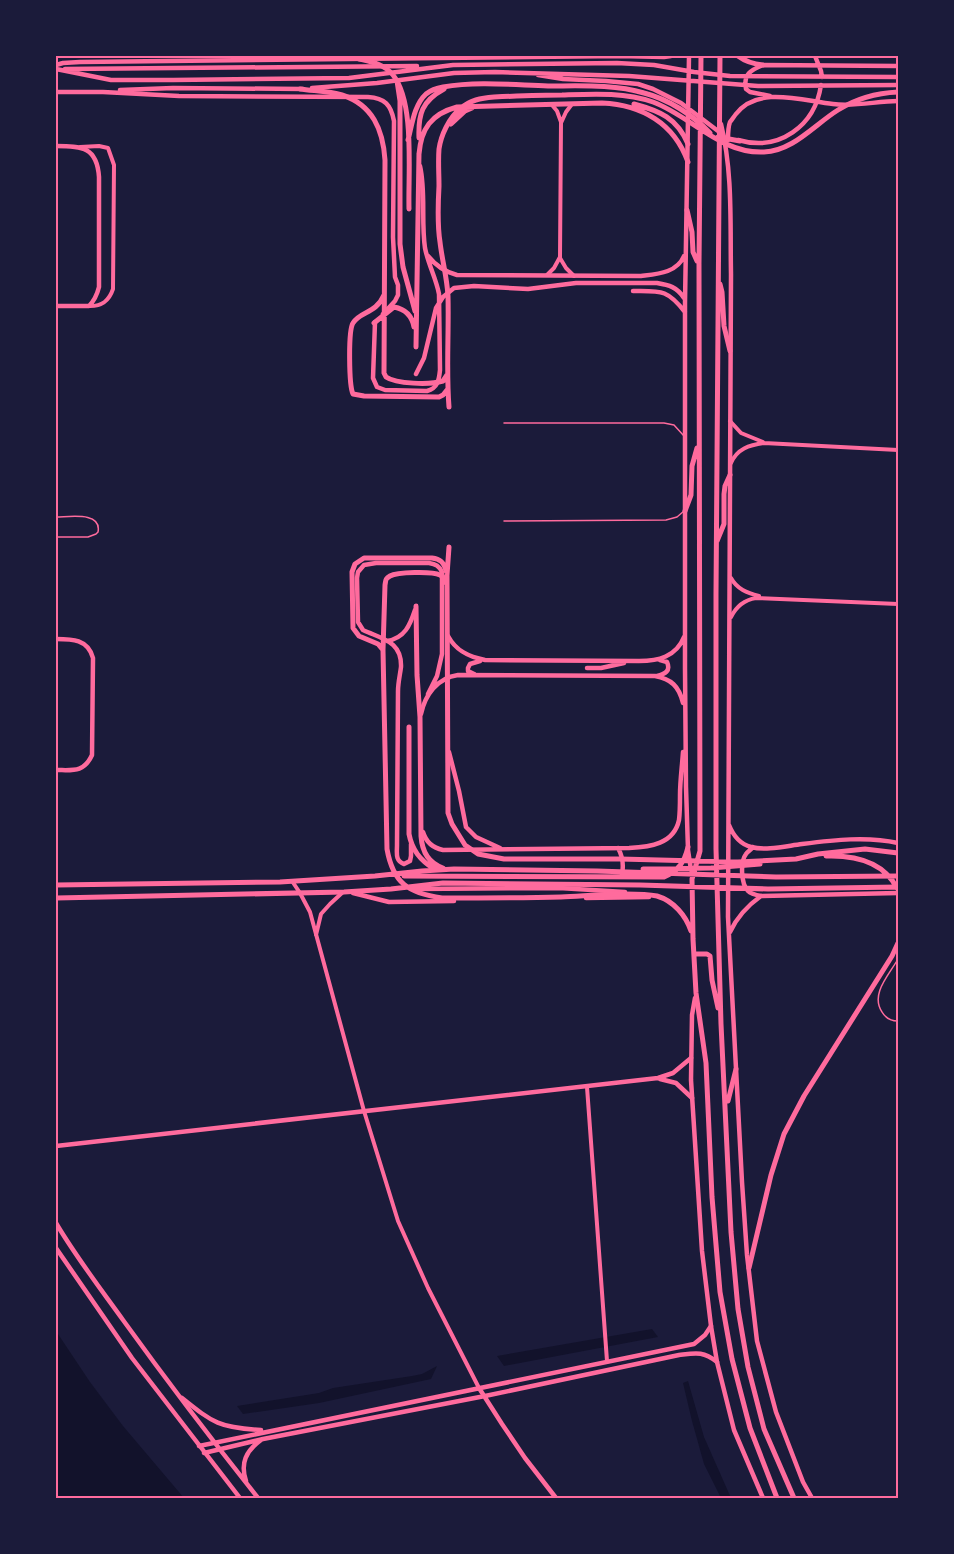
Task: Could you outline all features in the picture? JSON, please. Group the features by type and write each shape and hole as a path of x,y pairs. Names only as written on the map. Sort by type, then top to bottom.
{"main road":[{"path":"56,65 81,62 671,56"},
{"path":"688,56 685,300 686,729 688,847 692,879 696,993 706,1063 712,1197 720,1292 732,1359 750,1428 777,1498"},
{"path":"692,879 700,851 701,56"},
{"path":"720,56 716,849 721,1024 731,1232 738,1309 746,1357 764,1429 794,1498"},
{"path":"738,56 753,64 763,65 898,66"},
{"path":"408,141 420,101 435,88 496,84 628,89 661,99 683,111 713,136 765,143 777,141 796,130 816,107 822,80 816,56"},
{"path":"359,59 384,66 397,81 404,97 408,141 409,209"},
{"path":"56,70 617,63 748,76 898,76"},
{"path":"56,70 111,80 349,78 453,65"},
{"path":"763,65 754,68 745,77 746,88 750,92 834,105 865,105 898,100"},
{"path":"518,72 563,79 638,84 681,103 721,134 740,141"},
{"path":"103,92 173,88 300,89 369,84 454,73 518,72 639,76 758,86 898,85"},
{"path":"397,81 400,101 400,244 403,267 417,315"},
{"path":"374,323 394,307 400,308 412,318 416,346 420,113 430,99 443,89 453,86"},
{"path":"300,89 341,94 356,101 372,115 384,144 384,373 386,377 395,382 439,383 447,377 448,370"},
{"path":"56,92 179,96 368,97 383,100 393,113 394,122 393,237 395,277 398,285 398,295 395,301 374,323 373,378 376,387 385,390 427,391 433,389 437,386 440,370 439,294 425,245 422,172 419,157 421,137 426,127 436,117 457,107 552,104 626,105 646,113 672,133 683,148 688,162"},
{"path":"449,407 448,296 439,229 439,148 454,114 460,108 480,99 510,96 589,94 638,98 664,107 733,147 750,152 777,150 790,145 839,109 853,102 880,93 898,93"},
{"path":"727,146 730,121 741,108 755,100 774,97"},
{"path":"443,135 453,120 465,111 484,104 604,101 630,103 649,108 672,120 683,132 688,144"},
{"path":"719,113 727,146 730,178 729,936 742,1182 758,1341 776,1412 803,1482 812,1498"},
{"path":"56,146 86,149 95,158 99,177 99,287 94,301 89,306 56,306"},
{"path":"687,210 692,232 693,252 699,264"},
{"path":"427,254 442,269 458,275 641,276 668,271 682,261 686,247"},
{"path":"718,276 722,292 723,319 730,351"},
{"path":"416,374 424,358 436,308 442,297 454,288 474,286 528,289 576,283 657,283 677,289 685,300"},
{"path":"633,291 667,294 685,313"},
{"path":"385,293 378,305 357,318 351,327 350,384 353,394 439,397 446,393 448,387"},
{"path":"685,511 691,495 692,466 699,441"},
{"path":"717,542 724,524 724,494 730,475"},
{"path":"449,547 447,575 448,813 465,845 478,854 492,858 522,860 620,859 738,862 838,856 871,862 893,879 898,890"},
{"path":"383,650 378,644 359,636 352,628 352,572 355,564 364,558 432,558 442,562 447,575"},
{"path":"410,727 409,834 411,856 410,861 404,864 397,859 398,691 401,662 398,651 392,643 363,630 358,622 357,578 360,568 368,563 429,563 440,567 442,572 442,654 440,666 422,706 420,717"},
{"path":"448,592 446,581 440,575 401,573 389,576 385,585 383,650 387,849 394,873 398,879 416,892 442,898 562,897 608,892 620,881"},
{"path":"387,641 399,638 408,628 416,606"},
{"path":"416,606 421,836 424,852 429,859 437,866 454,869"},
{"path":"442,622 451,642 461,651 468,656 485,660"},
{"path":"655,660 667,657 679,648 686,628"},
{"path":"56,639 72,639 85,644 89,647 93,658 92,755 87,764 78,769 56,770"},
{"path":"481,675 468,671 468,668 474,662 485,660 664,660 668,666 667,671 655,676"},
{"path":"587,668 601,668 639,661"},
{"path":"428,694 436,685 451,676 655,676 674,684 682,696 686,712"},
{"path":"421,820 425,838 436,849 443,850 644,848 657,845 672,834 679,819 680,778 686,729"},
{"path":"448,746 465,827 476,837 502,850"},
{"path":"728,822 738,840 753,847 852,839 898,843"},
{"path":"411,842 419,857 436,870"},
{"path":"375,876 664,878 682,865 688,847"},
{"path":"753,847 744,856 743,880 747,890 754,895 898,890"},
{"path":"618,848 623,856 621,874"},
{"path":"597,871 736,867 846,850 865,849 898,853"},
{"path":"56,885 292,881 454,869 776,877 898,876"},
{"path":"382,890 443,883 898,890"},
{"path":"56,898 559,888 659,897 684,916 693,939"},
{"path":"346,892 389,902 659,897"},
{"path":"729,936 740,914 761,896"},
{"path":"749,1268 779,1148 793,1115 898,943"},
{"path":"694,954 710,956 712,980 721,1024"},
{"path":"696,993 692,1015 692,1098 702,1251 711,1326 717,1362 734,1430 763,1498"},
{"path":"57,1147 658,1078 673,1073 691,1058"},
{"path":"726,1108 736,1069"},
{"path":"658,1078 676,1083 692,1098"},
{"path":"56,1223 69,1245 143,1348 258,1498"},
{"path":"56,1248 132,1358 240,1498"},
{"path":"199,1446 694,1344 705,1335 711,1326"},
{"path":"204,1453 679,1355 707,1354 717,1362"},
{"path":"479,1388 501,1424 556,1498"},
{"path":"181,1398 212,1421 225,1426 269,1430"},
{"path":"246,1484 243,1472 246,1455 263,1439"}],"street":[{"path":"547,276 560,257 561,123 552,104"},
{"path":"561,123 572,104"},
{"path":"78,147 108,148 114,165 113,289 105,303 89,306"},
{"path":"560,257 574,276"},
{"path":"730,420 741,433 764,443"},
{"path":"730,466 740,450 750,445 764,443 898,450"},
{"path":"729,575 742,590 762,597"},
{"path":"729,622 734,611 741,604 749,599 762,597 898,604"},
{"path":"292,881 310,912 364,1112 398,1221 428,1288 479,1388"},
{"path":"316,935 321,914 346,892"},
{"path":"587,1087 607,1361"}],"lane":[{"path":"504,423 664,423 674,425 686,439"},
{"path":"504,521 666,520 677,518 685,511"},
{"path":"56,517 89,517 96,520 99,526 98,532 92,536 56,537"},
{"path":"898,959 878,992 877,1001 884,1016 892,1021 898,1021"}],"shaded area":[{"path":"652,1329 658,1337 504,1366 497,1356"},
{"path":"56,1331 123,1426 184,1498 56,1498"},
{"path":"437,1366 431,1379 319,1403 243,1414 237,1406 422,1374"},
{"path":"688,1381 704,1437 731,1498 721,1498 704,1464 683,1383"}]}
